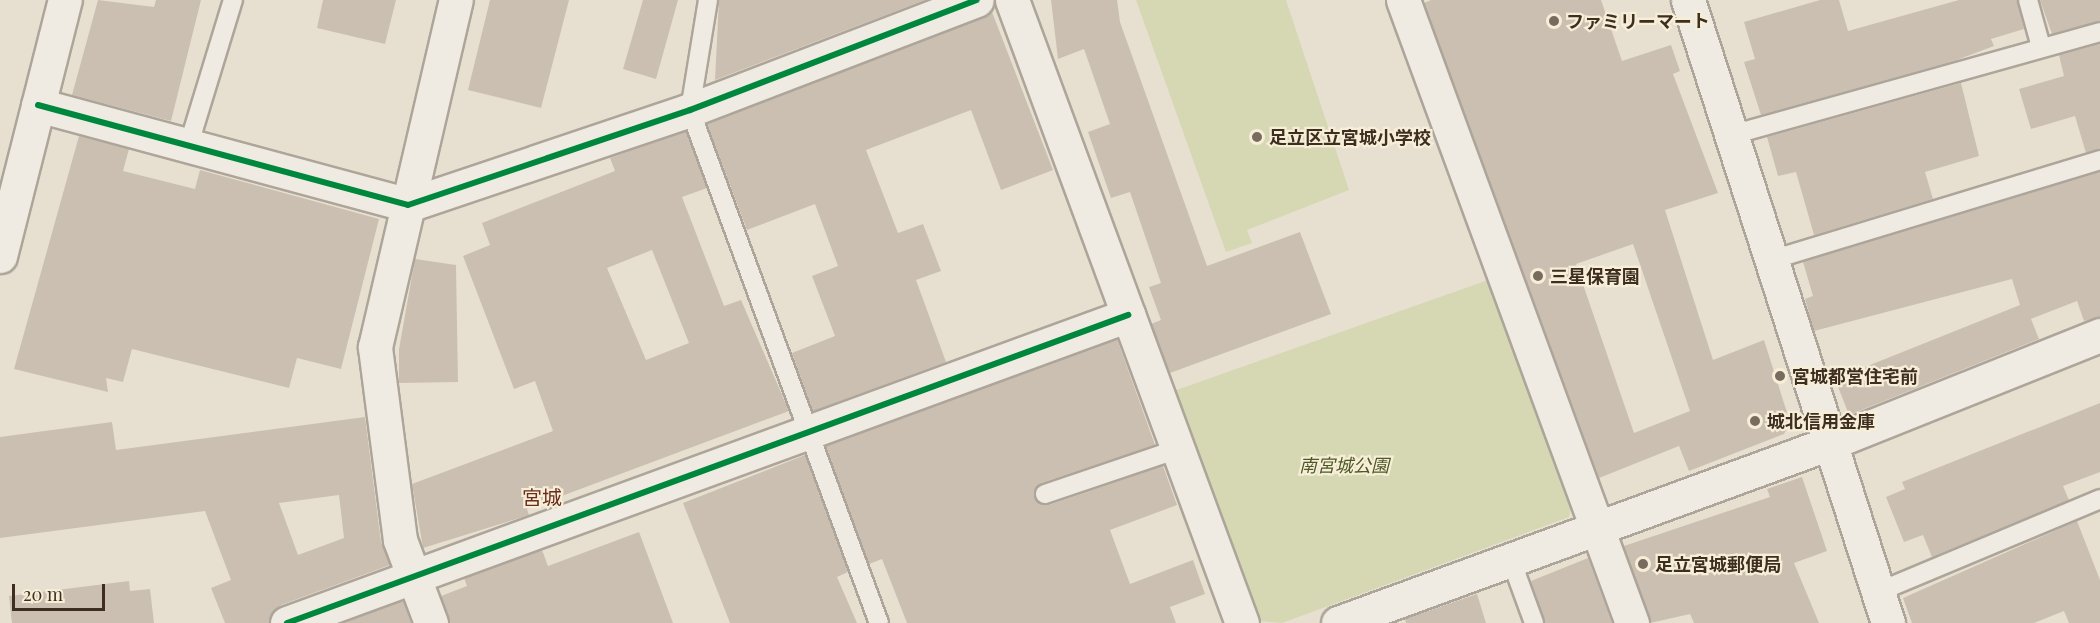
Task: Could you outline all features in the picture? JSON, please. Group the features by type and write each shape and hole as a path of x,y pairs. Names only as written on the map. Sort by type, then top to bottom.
{"street":[{"path":"0,256 65,0"},
{"path":"431,623 400,540 375,346 456,0"},
{"path":"38,105 408,206 690,110 977,0"},
{"path":"1012,0 1242,623"},
{"path":"1403,0 1593,530 1632,623"},
{"path":"1688,0 1768,261 1888,623"},
{"path":"287,623 1128,315"},
{"path":"1338,623 1384,615 1511,560 1830,443 2100,335"}],"lane":[{"path":"188,147 233,0"},
{"path":"708,0 690,110 812,431 879,623"},
{"path":"2028,0 2041,47"},
{"path":"1728,136 2100,32"},
{"path":"1768,261 2100,160"},
{"path":"1045,494 1178,449"},
{"path":"1878,592 2100,499"},
{"path":"1511,560 1534,623"}],"green space":[{"path":"1136,0 1286,0 1349,190 1247,230 1252,243 1226,252"},
{"name":"南宮城公園","path":"1491,279 1571,508 1569,517 1282,623 1259,621 1171,392"}],"building":[{"path":"98,0 154,7 156,0 201,0 171,121 72,95"},
{"path":"323,0 396,0 385,44 317,28"},
{"path":"490,0 569,0 541,108 468,90"},
{"path":"643,0 678,0 656,79 623,69"},
{"path":"719,0 925,0 715,80"},
{"path":"1051,0 1117,0 1120,22 1207,266 1300,232 1331,314 1170,373 1151,324 1161,320 1149,287 1161,283 1130,192 1111,198 1088,132 1110,124 1084,49 1058,59"},
{"path":"1431,0 1601,0 1622,61 1671,45 1680,71 1673,74 1718,193 1665,210 1713,360 1764,340 1790,422 1784,434 1689,471 1679,446 1599,478 1424,3","holes":["1633,244 1690,411 1634,433 1576,264"]},
{"path":"1820,0 1839,0 1848,31 1959,0 2017,0 2024,29 1991,39 1994,46 1954,61 1761,115 1744,62 1755,59 1744,22"},
{"path":"2040,0 2100,0 2100,21 2052,34"},
{"path":"992,12 1053,170 1001,190 971,110 866,150 898,233 923,224 941,271 916,280 946,362 813,411 792,353 835,336 812,276 838,266 815,204 747,230 707,124"},
{"path":"2100,44 2100,149 2086,153 2075,116 2031,129 2019,89 2064,76 2059,55"},
{"path":"1961,83 1979,156 1925,172 1933,199 1814,235 1796,172 1778,176 1767,137"},
{"path":"686,131 707,188 682,197 724,306 741,300 789,411 527,509 529,515 423,548 412,484 553,431 535,381 514,389 463,256 490,245 482,223 615,171 610,158","holes":["652,250 689,343 646,360 607,268"]},
{"path":"79,136 129,149 123,171 195,189 200,170 379,219 341,369 297,358 289,388 132,349 123,382 106,378 108,392 14,369"},
{"path":"2100,172 2100,317 2084,321 2077,301 2031,319 2039,339 1849,415 1835,379 2020,305 2012,279 1814,331 1805,299 1813,296 1803,262"},
{"path":"415,259 456,265 458,382 399,383 399,349"},
{"path":"1117,339 1155,445 1041,483 1035,498 1049,505 1163,466 1177,505 1110,530 1130,584 1193,560 1205,594 1170,607 1176,623 907,623 882,559 869,564 826,446"},
{"path":"2100,403 2100,472 2063,486 2069,500 1932,557 1923,535 1904,542 1886,497 1905,489 1902,482"},
{"path":"365,417 381,542 390,565 281,605 269,623 225,623 211,588 231,580 205,511 0,538 0,437 112,422 116,450","holes":["339,495 344,538 298,555 279,503"]},
{"path":"805,455 848,572 837,577 857,623 730,623 683,503"},
{"path":"1802,477 1827,551 1794,563 1819,623 1694,623 1690,614 1650,623 1624,546 1770,497 1767,489"},
{"path":"2077,521 2100,580 2100,623 2069,623 2064,611 2034,623 1912,623 1903,598"},
{"path":"639,532 673,623 449,623 441,596 467,586 464,578 542,550 548,566"},
{"path":"1588,558 1612,623 1545,623 1531,581"},
{"path":"129,581 130,591 150,589 154,623 12,623 9,596"},
{"path":"1477,594 1486,623 1406,623 1405,619"},
{"path":"403,601 411,623 342,623"}],"cycle path":[{"path":"38,105 408,205 690,110 977,0"},
{"path":"287,623 1128,315"}],"place":[{"name":"ファミリーマート","path":"1554,21"},
{"name":"足立区立宮城小学校","path":"1257,137"},
{"name":"三星保育園","path":"1538,276"},
{"name":"宮城都営住宅前","path":"1780,376"},
{"name":"城北信用金庫","path":"1755,421"},
{"name":"足立宮城郵便局","path":"1643,564"}],"district":[{"name":"宮城","path":"542,496"}]}
